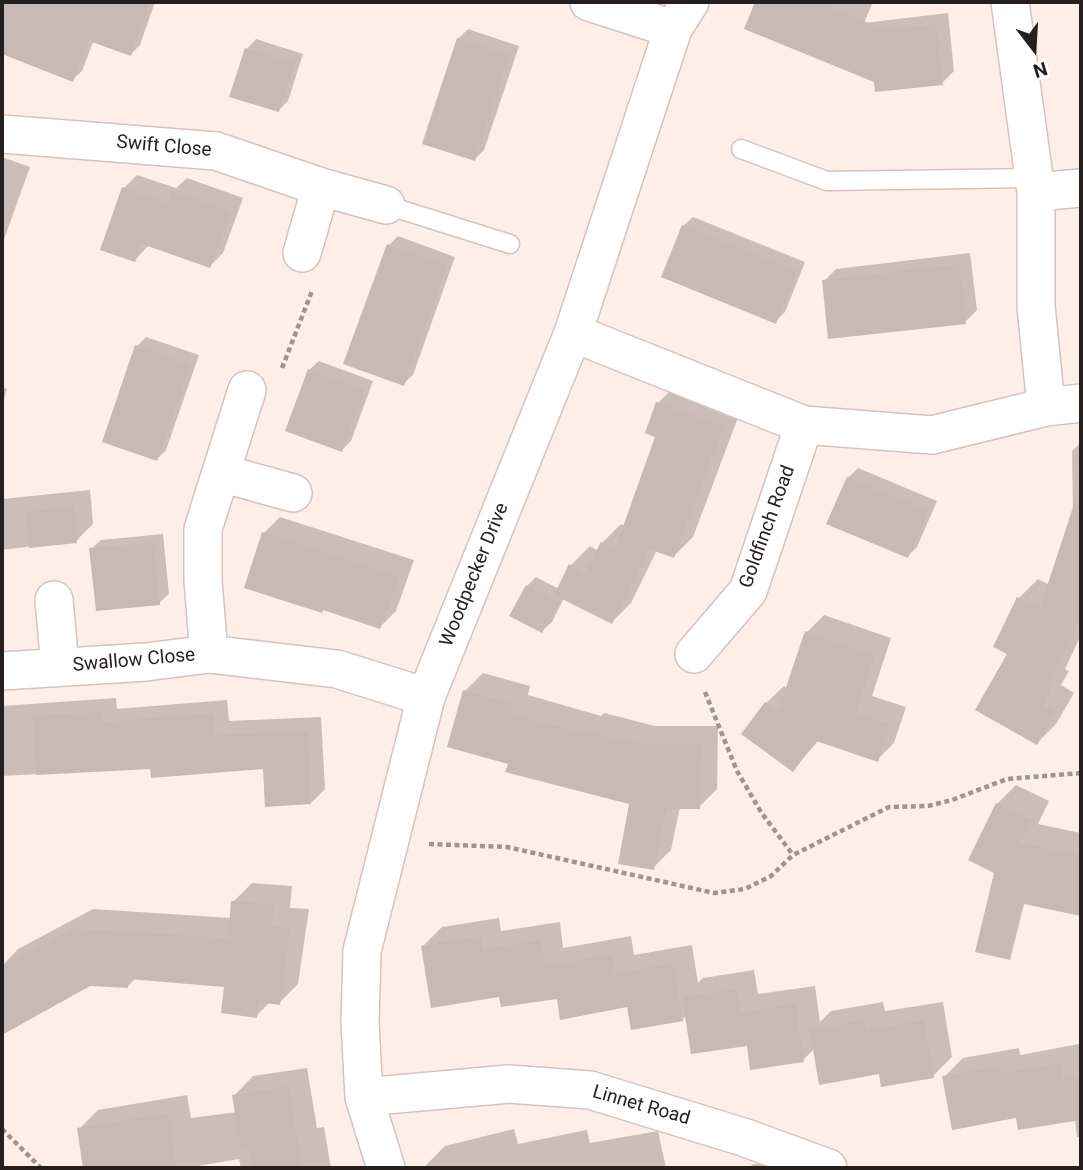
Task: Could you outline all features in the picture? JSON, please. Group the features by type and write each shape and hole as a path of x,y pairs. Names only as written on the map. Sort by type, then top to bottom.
{"street":[{"path":"589,2 681,15"},
{"path":"573,332 804,425 932,435 1064,405 1036,306 1035,185 1010,2"},
{"name":"Woodpecker Drive","path":"386,1168 364,1097 360,1023 362,951 426,697 573,332 681,15"},
{"name":"Swift Close","path":"2,134 216,151 321,187 386,205"},
{"path":"1035,185 1081,188"},
{"path":"302,253 321,187"},
{"name":"Swallow Close","path":"209,654 203,581 203,529 247,390"},
{"name":"Goldfinch Road","path":"694,654 748,591 804,425"},
{"path":"221,473 293,493"},
{"name":"Swallow Close","path":"54,600 60,667"},
{"name":"Swallow Close","path":"2,671 146,662 209,654 337,669 426,697"},
{"name":"Linnet Road","path":"364,1097 509,1084 590,1090 743,1137 828,1168"}],"lane":[{"path":"741,149 827,181 1035,185"},
{"path":"386,205 510,244"}],"path":[{"path":"247,390 279,374 304,313 318,276 302,253"},
{"path":"694,654 709,705 737,771 761,812 793,855"},
{"path":"390,843 508,847 714,893 745,889 771,877 793,855 889,807 928,806 1007,779 1081,773"},
{"path":"2,1129 41,1168"}],"building":[{"path":"2,2 150,2 131,56 89,41 73,82 2,54"},
{"path":"755,2 819,2 885,30 936,24 943,85 875,92 874,82 744,29"},
{"path":"457,38 510,55 475,161 422,144"},
{"path":"245,48 295,63 279,112 229,97"},
{"path":"122,187 167,202 172,190 231,212 210,268 142,244 135,262 100,250"},
{"path":"682,225 797,271 776,324 661,277"},
{"path":"387,244 447,266 404,386 343,364"},
{"path":"959,264 966,324 828,339 822,280"},
{"path":"135,345 191,365 157,461 102,442"},
{"path":"308,369 365,390 342,452 285,431"},
{"path":"656,402 724,426 674,558 649,549 612,624 554,595 569,564 585,572 601,542 615,549 655,437 645,433"},
{"path":"847,477 929,511 908,558 826,524"},
{"path":"1074,504 1081,505 1081,616 1047,688 1051,690 1043,705 1056,712 1037,745 975,710 1007,654 993,647 1017,597 1040,608"},
{"path":"74,506 77,543 29,548 25,512"},
{"path":"262,532 399,577 380,629 244,588"},
{"path":"154,542 160,605 96,611 89,548"},
{"path":"526,585 559,603 542,633 509,616"},
{"path":"805,631 875,656 856,713 890,724 878,762 816,741 793,772 741,734 765,702 778,711"},
{"path":"463,690 513,704 511,713 584,734 585,730 635,743 701,744 700,809 666,809 654,870 618,864 629,804 505,772 508,764 447,747"},
{"path":"103,712 103,722 214,713 215,735 308,731 311,804 265,807 263,769 151,778 150,769 36,775 33,715"},
{"path":"996,803 1032,820 1020,843 1081,855 1081,916 1024,904 1010,960 975,952 994,873 968,860"},
{"path":"231,901 274,904 272,926 290,928 280,1005 259,1002 257,1018 221,1013 224,987 129,979 128,988 90,986 2,1035 2,965 73,928 228,938"},
{"path":"481,936 483,949 541,940 545,966 612,954 615,973 673,963 683,1021 631,1030 627,1007 560,1020 557,999 501,1007 499,997 431,1008 421,946"},
{"path":"736,989 739,1012 796,1004 804,1062 750,1070 747,1046 691,1054 682,997"},
{"path":"864,1020 866,1030 924,1020 934,1078 881,1087 879,1074 819,1085 810,1030"},
{"path":"1060,1063 1063,1078 1081,1075 1081,1120 1018,1130 1016,1118 952,1130 942,1076 1000,1066 1001,1073"},
{"path":"288,1086 302,1168 252,1168 249,1150 241,1152 232,1095"},
{"path":"168,1113 177,1168 83,1168 77,1128"}]}
